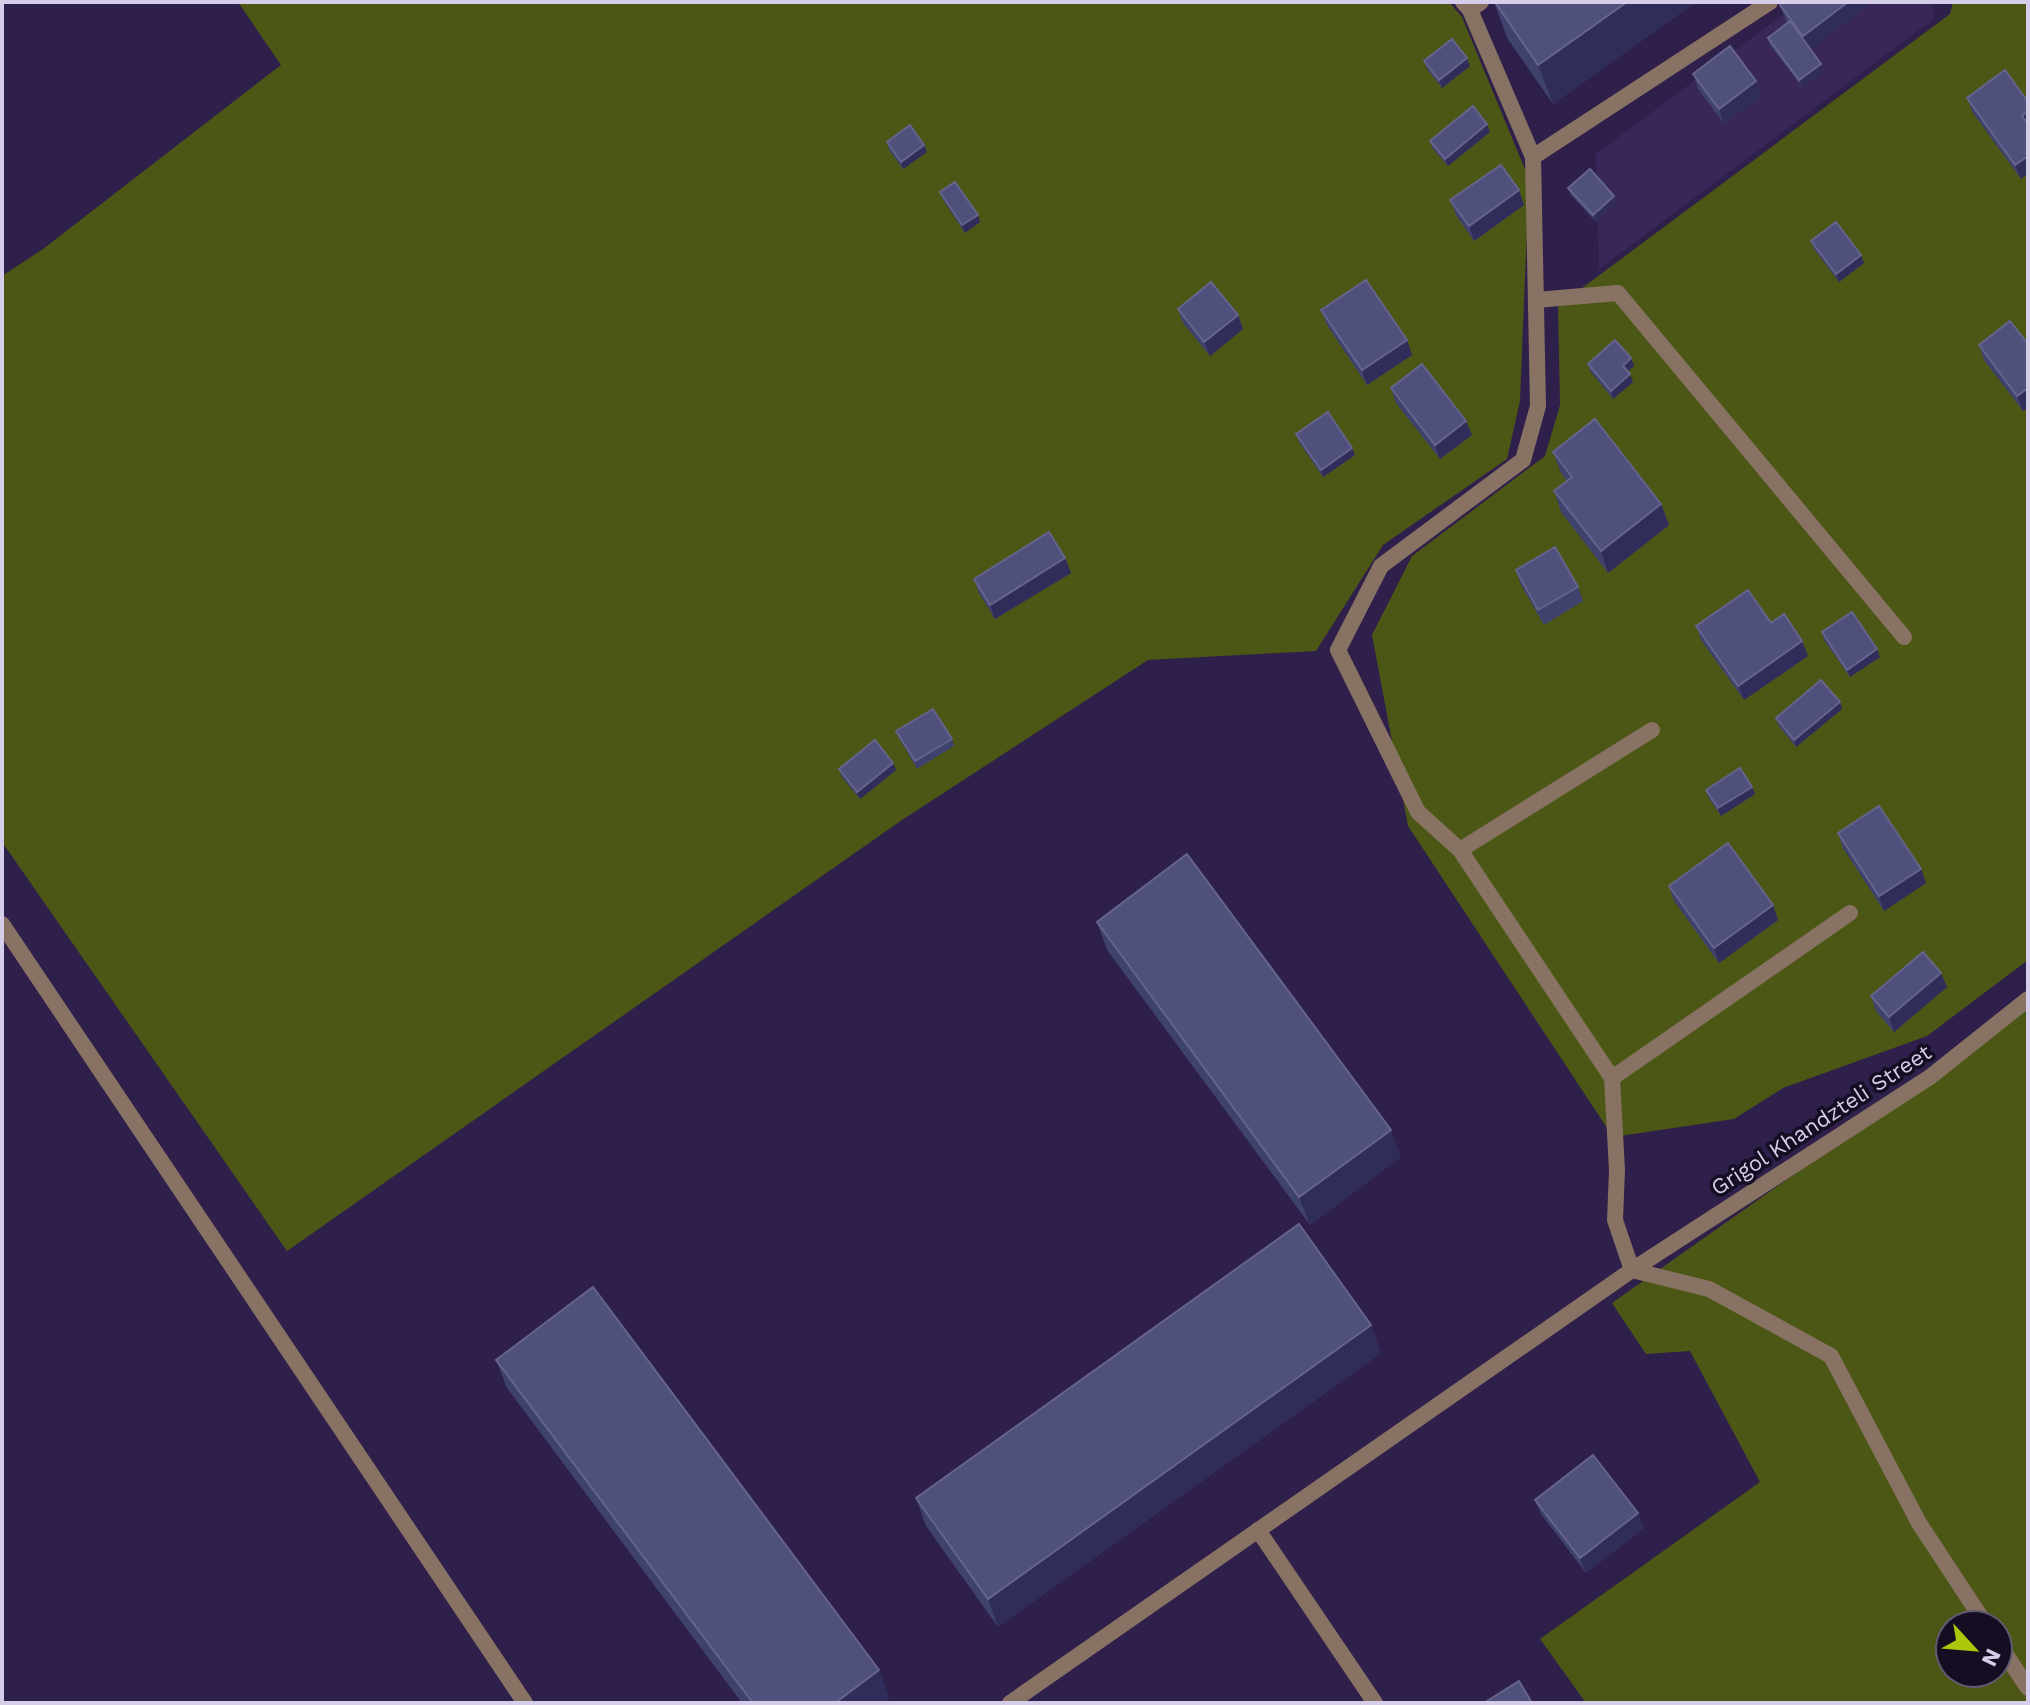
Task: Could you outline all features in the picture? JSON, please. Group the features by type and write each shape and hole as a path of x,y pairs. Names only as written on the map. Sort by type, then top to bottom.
{"street":[{"path":"1533,157 1770,2"},
{"path":"1471,5 1533,157 1538,406 1523,460 1381,566 1338,650 1418,812 1460,850 1612,1078 1617,1170 1615,1220 1632,1270 1709,1289 1831,1356 1919,1523 1975,1609"},
{"path":"1536,300 1618,293 1904,637"},
{"path":"1460,850 1652,730"},
{"path":"1612,1078 1850,913"},
{"path":"2,924 525,1703"},
{"name":"Grigol Khandzteli Street","path":"1010,1703 1632,1270 1930,1077 2028,999"},
{"path":"1258,1530 1375,1703"},
{"path":"2014,1667 2028,1688"}],"shaded area":[{"path":"1800,2 1932,2 1934,19 1599,269 1596,154"}],"green space":[{"path":"238,2 1449,2 1462,17 1529,179 1520,401 1507,459 1383,545 1316,651 1148,660 902,820 287,1251 2,842 2,276 43,249 281,65"},
{"path":"1953,2 2028,2 2028,960 1927,1036 1783,1088 1734,1119 1613,1137 1408,826 1372,635 1412,556 1545,456 1560,405 1558,306 1950,14"},
{"path":"2028,1009 2028,1703 1586,1703 1540,1639 1760,1482 1690,1351 1646,1354 1612,1303"}],"building":[{"path":"1495,2 1627,2 1538,65"},
{"path":"1783,2 1848,2 1803,36 1780,5"},
{"path":"1790,21 1821,64 1799,80 1768,38"},
{"path":"1452,39 1467,58 1439,80 1424,61"},
{"path":"1730,46 1756,81 1719,109 1693,74"},
{"path":"2005,70 2028,102 2028,111 2022,116 2028,124 2028,156 2015,165 1967,98"},
{"path":"1473,106 1487,124 1445,159 1430,141"},
{"path":"910,125 924,145 901,162 887,142"},
{"path":"1501,165 1519,190 1469,226 1450,200"},
{"path":"1590,169 1614,196 1593,215 1568,188"},
{"path":"955,182 978,215 962,225 940,192"},
{"path":"1836,222 1861,255 1836,274 1811,241"},
{"path":"1366,280 1407,340 1362,370 1321,310"},
{"path":"1211,282 1238,315 1204,342 1178,309"},
{"path":"2010,321 2028,344 2028,388 2017,396 1979,345"},
{"path":"1615,340 1631,358 1623,366 1630,374 1611,391 1588,364"},
{"path":"1422,364 1466,421 1435,445 1391,388"},
{"path":"1328,412 1352,448 1321,470 1296,434"},
{"path":"1595,419 1661,504 1601,551 1554,491 1572,477 1553,452"},
{"path":"1049,532 1065,558 990,605 974,579"},
{"path":"1555,547 1578,587 1538,610 1516,570"},
{"path":"1748,590 1771,623 1784,614 1802,641 1738,686 1696,626"},
{"path":"1852,612 1877,649 1847,670 1822,632"},
{"path":"1821,680 1840,702 1794,740 1776,718"},
{"path":"933,709 952,739 915,761 896,731"},
{"path":"875,740 893,763 857,792 839,769"},
{"path":"1740,768 1752,787 1718,808 1706,790"},
{"path":"1879,806 1921,869 1879,896 1838,833"},
{"path":"1728,843 1773,905 1714,948 1669,886"},
{"path":"1187,854 1391,1130 1299,1197 1097,922"},
{"path":"1923,952 1941,973 1889,1017 1871,996"},
{"path":"1299,1224 1371,1325 988,1599 916,1498"},
{"path":"593,1287 879,1670 835,1703 753,1703 496,1360"},
{"path":"1593,1455 1638,1513 1580,1558 1535,1500"},
{"path":"1519,1681 1532,1703 1484,1703"}]}
